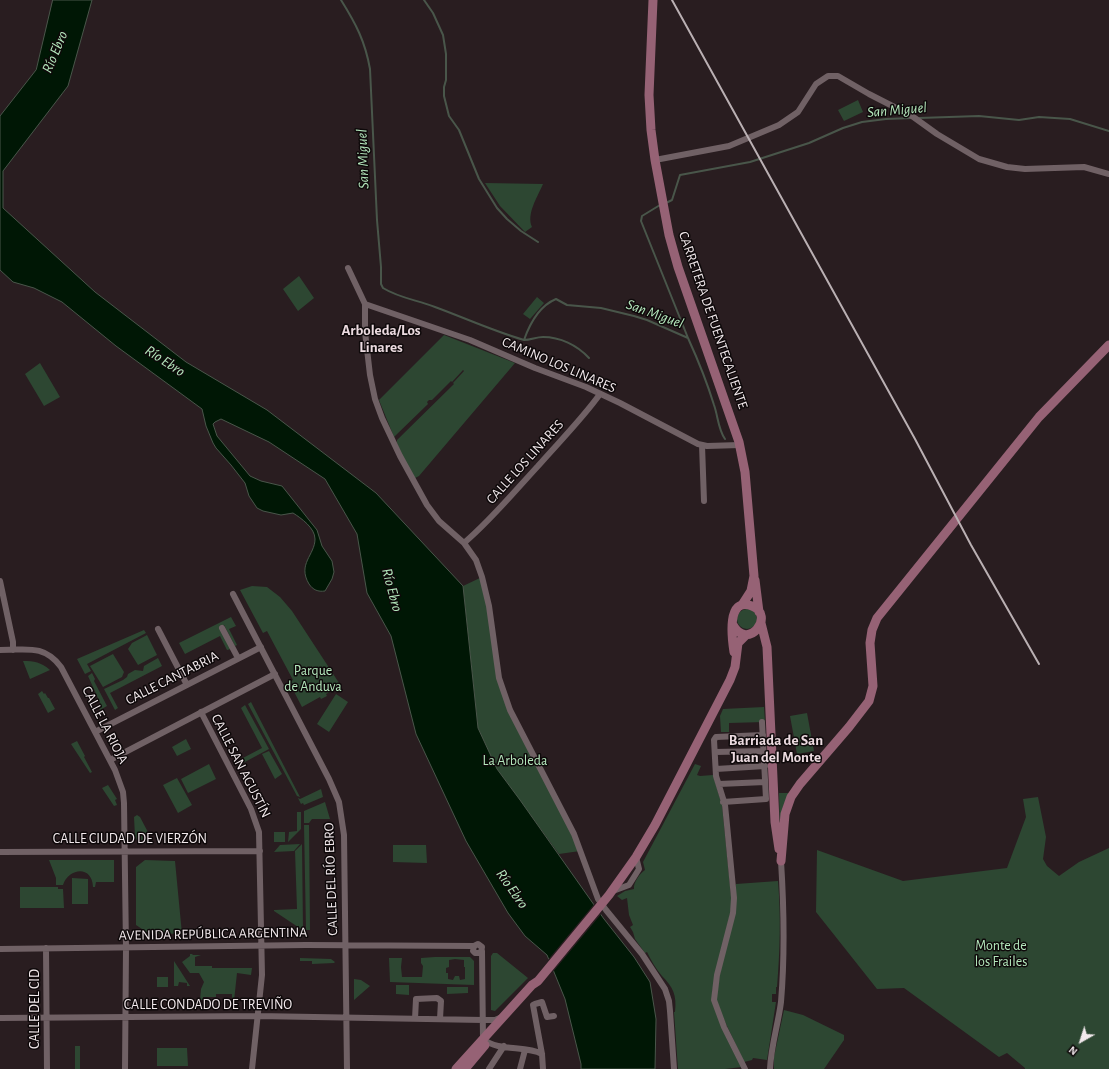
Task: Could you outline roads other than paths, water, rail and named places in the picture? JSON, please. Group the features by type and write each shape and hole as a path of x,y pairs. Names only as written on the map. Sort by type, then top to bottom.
{"main road":[{"name":"CARRETERA DE FUENTECALIENTE","path":"652,0 649,95 651,130 655,160 669,235 678,267 740,445 746,478 754,576 759,612"},
{"path":"782,861 785,814 791,797 800,784 869,701 873,686 870,643 874,624 885,607 1039,417 1109,345"},
{"path":"736,661 732,643 732,615 736,609 742,605 751,591 754,576"},
{"path":"742,605 752,606 759,612 767,647 769,751 776,830 782,861"},
{"path":"456,1069 485,1041 537,984 610,893 630,872 636,857 703,738 733,673 738,643 749,634 756,631 761,623"},
{"path":"733,625 738,632 762,638 767,647"},
{"path":"465,1069 503,1016 535,982 538,981"}],"street":[{"path":"655,160 729,146 779,125 798,112 816,84 828,76 838,76 915,118 937,134 979,159 1007,167 1025,169 1084,167 1109,174"},
{"path":"348,268 365,304 365,332 370,375 375,399 382,418 400,456 427,505 439,521 464,543 476,560 489,606 499,678 510,710 574,834 598,898 642,954 665,989 670,1006 674,1069"},
{"name":"CAMINO LOS LINARES","path":"365,304 470,340 600,394 688,440 707,446 740,445"},
{"name":"CALLE LOS LINARES","path":"464,543 500,508 573,427 600,394"},
{"path":"702,445 704,501"},
{"path":"0,581 13,642 13,650"},
{"name":"CALLE DEL RÍO EBRO","path":"232,594 275,674 329,779 339,802 344,835 347,1069"},
{"path":"222,628 238,658"},
{"path":"158,629 187,684"},
{"name":"CALLE CANTABRIA","path":"96,732 261,647"},
{"name":"CALLE LA RIOJA","path":"0,650 39,651 52,656 62,667 118,776 123,792 126,948 125,1069"},
{"path":"110,760 275,674"},
{"name":"CALLE SAN AGUSTÍN","path":"201,712 251,809 258,826 260,851 262,975 252,1069"},
{"path":"723,802 766,799 765,766 769,751 763,735 762,722"},
{"path":"744,1069 722,1022 714,1000 717,975 733,913 734,898 727,825 719,784 717,781 714,738 763,735"},
{"path":"703,738 714,742"},
{"path":"715,752 769,751"},
{"path":"716,769 765,766"},
{"path":"719,784 765,782"},
{"name":"CALLE CIUDAD DE VIERZÓN","path":"0,852 260,851"},
{"path":"770,1069 780,1004 784,959 782,861"},
{"path":"630,872 632,881"},
{"path":"630,872 632,881"},
{"path":"610,893 629,885 632,881"},
{"name":"AVENIDA REPÚBLICA ARGENTINA","path":"0,949 345,945 474,946 473,951 475,953 480,953 482,951 483,1020"},
{"name":"CALLE DEL CID","path":"46,948 47,1069"},
{"path":"415,1019 416,999 437,998 441,1001 440,1019"},
{"path":"543,1069 542,1054 533,1006 542,1002 547,1017 554,1016"},
{"name":"CALLE CONDADO DE TREVIÑO","path":"0,1018 258,1016 495,1020 503,1016"},
{"path":"483,1020 485,1041 542,1054"},
{"path":"489,1069 504,1046"},
{"path":"520,1069 525,1050"}],"water":[{"name":"Río Ebro","path":"53,0 92,0 68,86 3,171 3,208 95,292 186,362 267,410 376,493 463,586 478,728 497,769 604,919 634,957 650,982 656,1019 655,1069 581,1069 565,999 547,955 525,936 508,913 466,841 416,734 391,636 367,593 357,534 325,479 269,442 221,419 213,424 217,436 250,476 261,481 282,486 317,530 322,546 332,561 334,572 325,591 320,591 312,588 309,584 305,571 314,545 315,539 313,531 293,513 281,515 257,508 249,496 245,483 213,443 206,426 202,409 116,346 62,302 34,288 13,282 0,270 0,116 36,70"}],"waterway":[{"name":"San Miguel","path":"341,0 359,33 370,69 377,220 381,284 383,288 408,299 524,340 529,327 536,316 545,306 556,299 567,305 601,308 634,316 647,320 688,338 641,221 642,216 660,205"},
{"path":"424,0 433,13 443,35 446,54 446,80 444,96 449,116 459,130 479,179 497,208 521,231 538,242"},
{"name":"San Miguel","path":"919,118 979,116 1019,120 1039,117 1070,119 1109,131"},
{"name":"San Miguel","path":"666,203 672,200 680,175 750,162 809,143 843,128 862,122 912,118"},
{"path":"524,340 538,337 556,338 579,349 589,358"},
{"path":"688,338 705,379 718,422 725,439"}],"railway":[{"path":"672,0 915,439 971,545 1039,664"}],"district":[{"name":"Arboleda/Los Linares","path":"381,338"},
{"name":"Barriada de San Juan del Monte","path":"776,748"}],"park label":[{"name":"Parque de Anduva","path":"313,680"},
{"name":"La Arboleda","path":"515,761"},
{"name":"Monte de los Frailes","path":"1001,954"}]}
